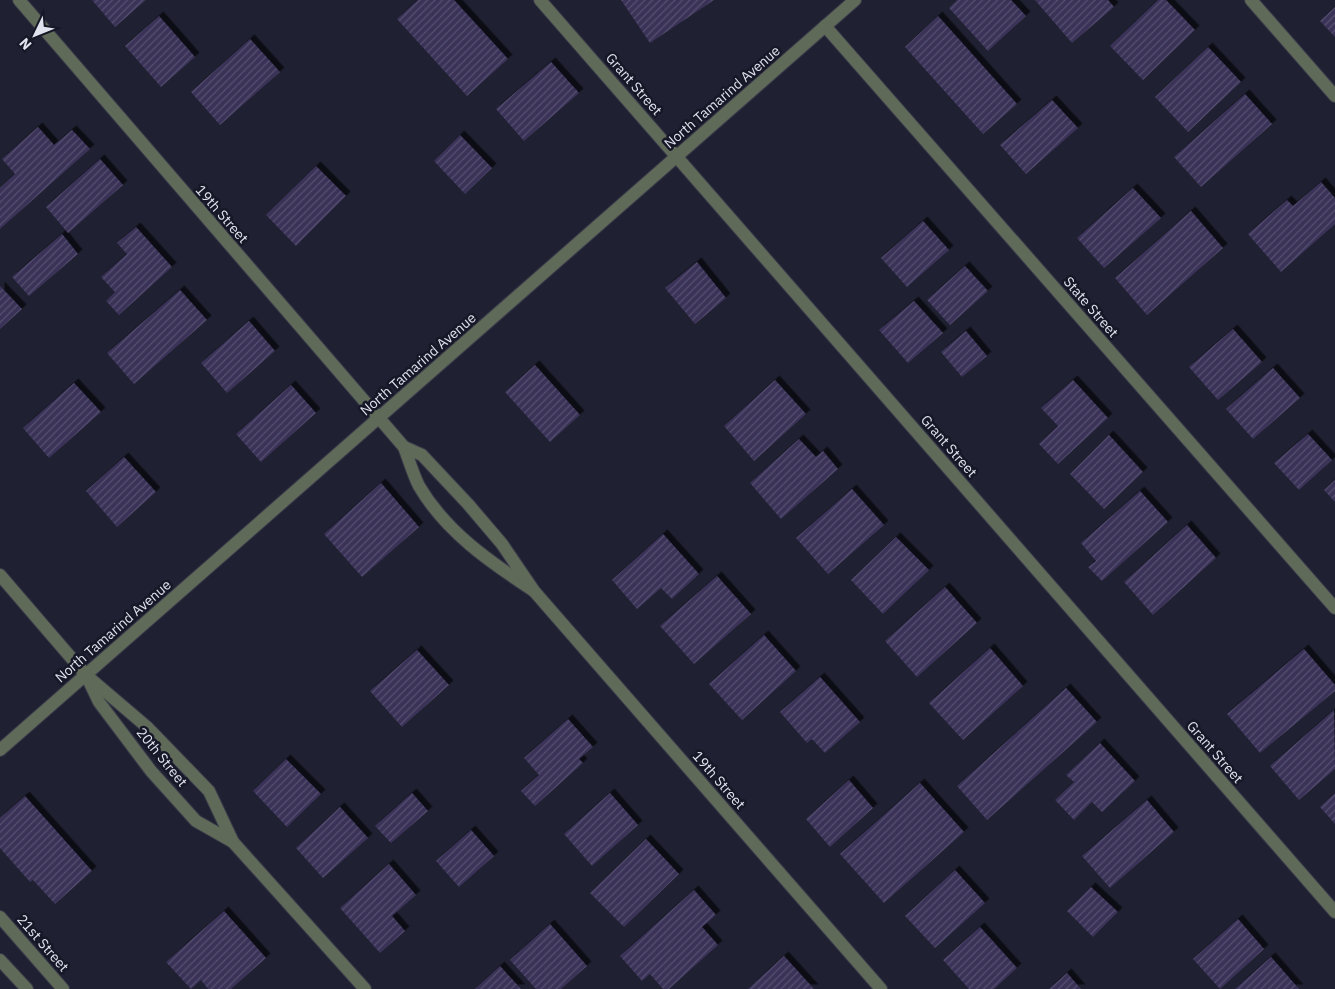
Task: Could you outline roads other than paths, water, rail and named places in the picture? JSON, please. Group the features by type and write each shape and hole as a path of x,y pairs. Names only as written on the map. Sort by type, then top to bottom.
{"street":[{"name":"19th Street","path":"19,0 404,447 419,485 440,517 486,560 534,591"},
{"name":"Grant Street","path":"540,0 1335,912"},
{"name":"North Tamarind Avenue","path":"0,750 854,0"},
{"path":"1251,0 1335,96"},
{"name":"State Street","path":"824,26 1335,608"},
{"name":"19th Street","path":"404,447 422,455 468,504 502,544 534,591 881,989"},
{"name":"20th Street","path":"0,575 86,675 147,727 208,791 232,842"},
{"name":"20th Street","path":"86,675 99,702 151,771 196,820 232,842 365,989"},
{"name":"21st Street","path":"0,917 63,989"},
{"path":"0,960 27,989"}]}
